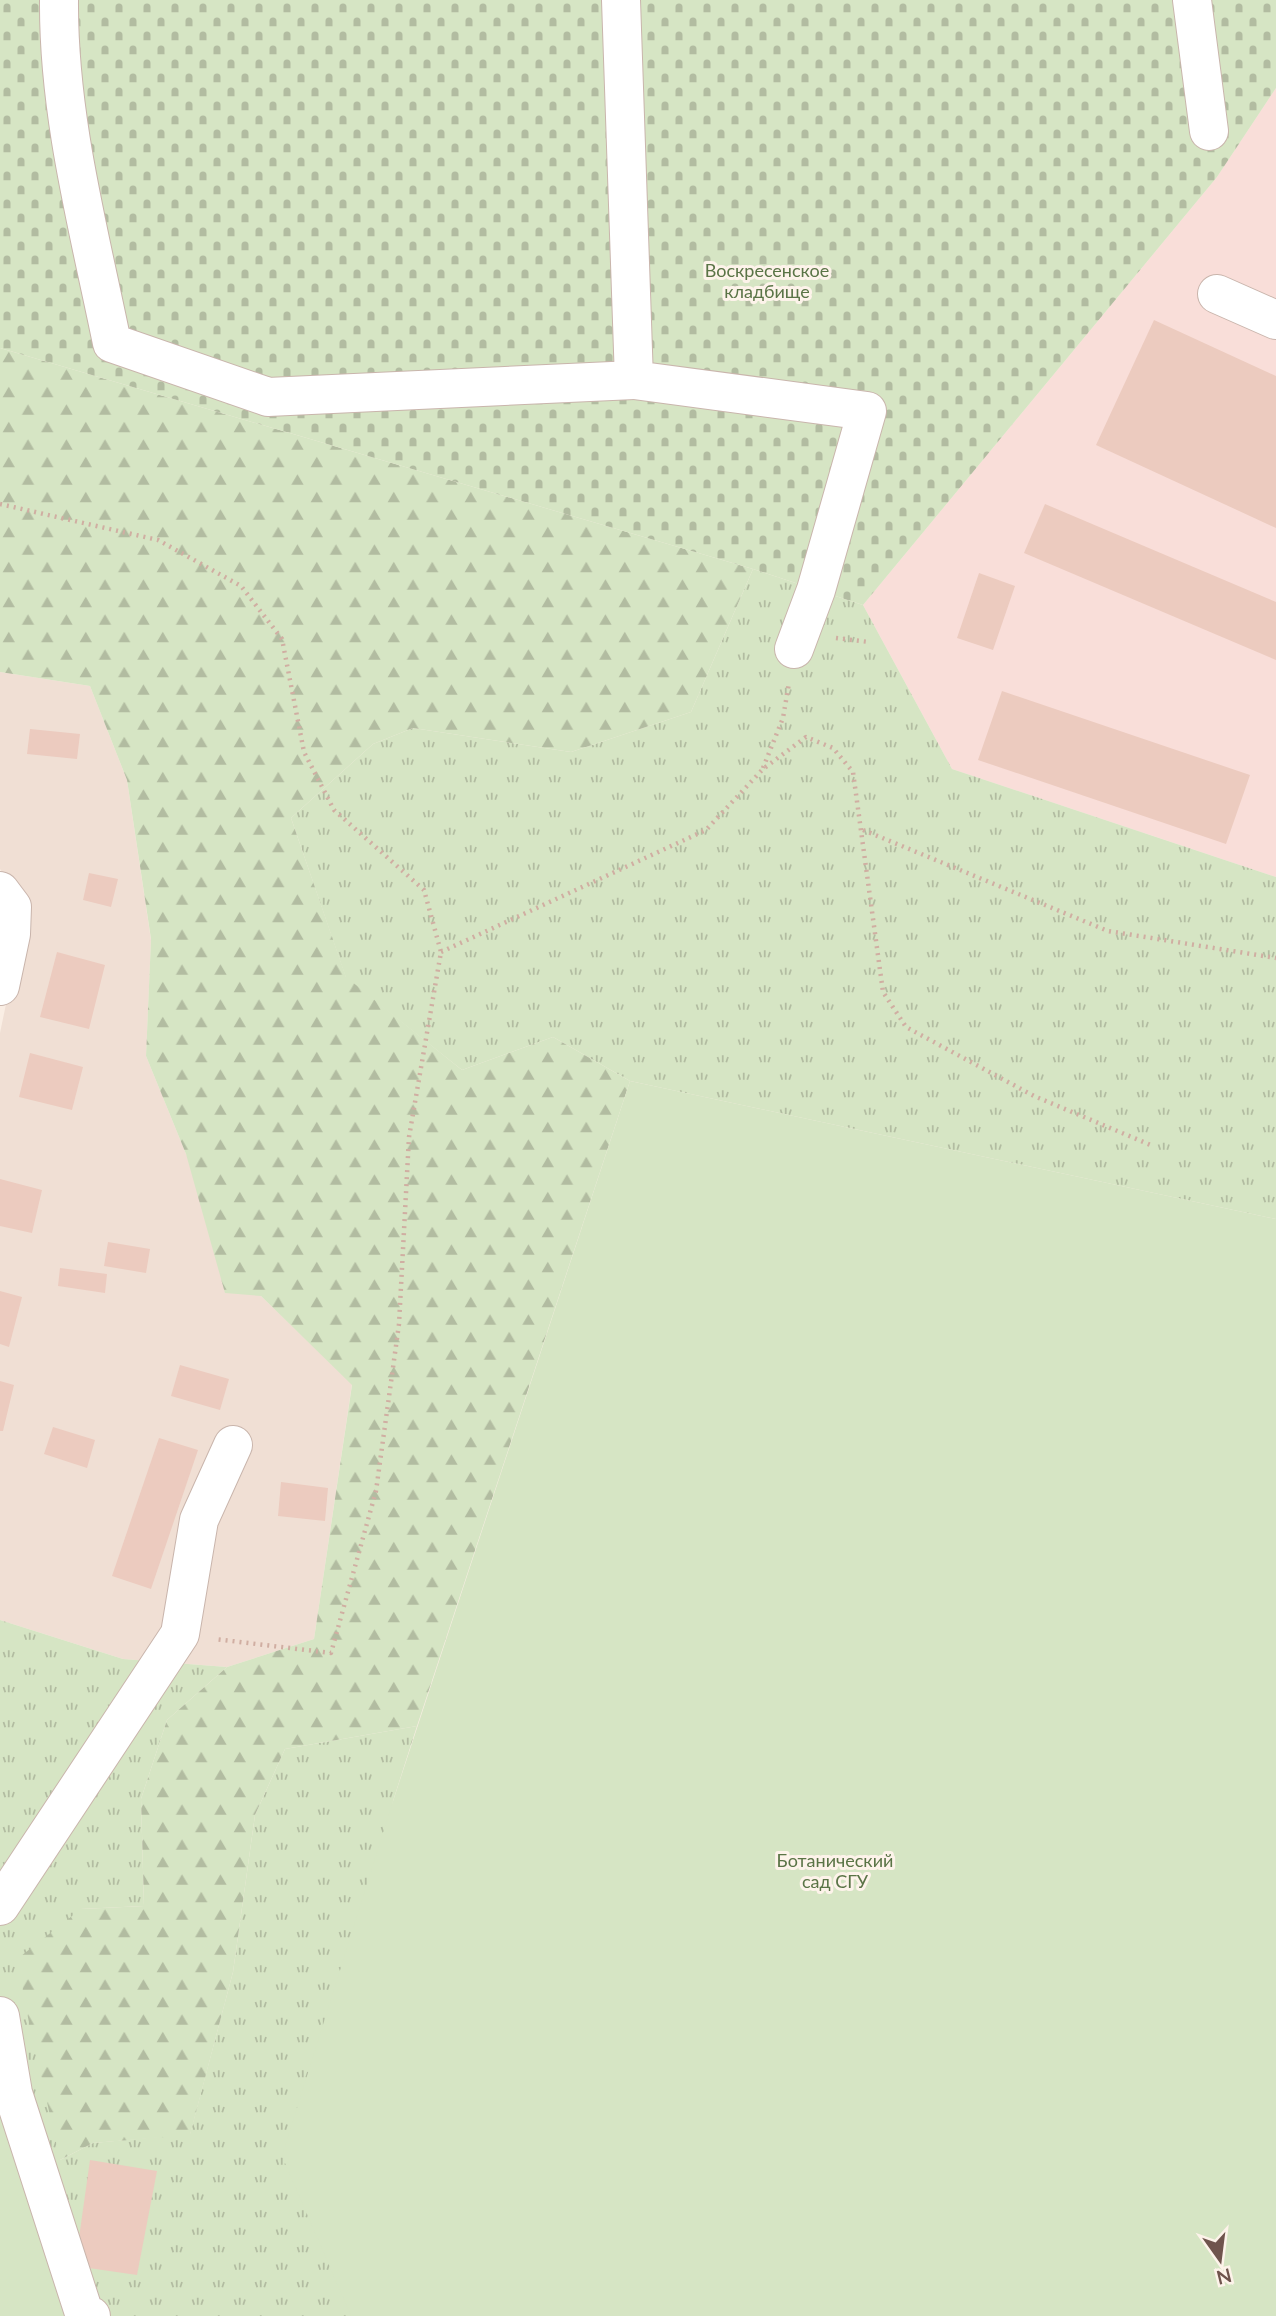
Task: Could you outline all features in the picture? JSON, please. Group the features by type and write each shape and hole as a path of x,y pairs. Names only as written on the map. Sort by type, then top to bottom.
{"street":[{"path":"60,0 59,49 73,148 112,343 268,397 634,380 867,411 816,590 794,649"},
{"path":"621,0 634,380"},
{"path":"1192,0 1209,131"},
{"path":"1217,295 1276,320"},
{"path":"0,891 12,907 11,934 0,986"},
{"path":"0,1906 180,1634 199,1520 233,1445"},
{"path":"0,2016 13,2093 84,2313 91,2316"}],"path":[{"path":"0,504 158,540 241,586 282,639 304,752 334,810 424,890 440,952 409,1137 399,1324 376,1491 331,1653 180,1634"},
{"path":"440,952 706,830 763,769 806,737 833,748 853,772 883,992 906,1027 1034,1096 1153,1146"},
{"path":"863,830 1108,931 1276,958"}],"shaded area":[{"path":"1276,88 1276,877 952,769 863,605 1217,177"},
{"path":"0,672 90,686 127,780 151,940 146,1056 186,1154 261,1296 352,1384 314,1639 227,1667 123,1659 0,1620 0,1033 21,932 21,900 0,869"}],"green space":[{"name":"Воскресенское кладбище","path":"0,0 1276,0 1276,88 1217,177 863,605 753,569 0,348"},
{"path":"0,348 753,569 691,712 571,752 413,728 373,744 291,818 346,977 462,1070 553,1037 630,1081 417,1726 285,1749 255,1815 233,1972 190,2135 93,2143 60,2160 23,1995 21,1956 81,1909 144,1906 141,1799 167,1720 227,1667 314,1639 352,1385 261,1296 225,1293 186,1154 146,1056 151,939 127,780 90,686 0,672"},
{"path":"753,569 863,605 952,769 1276,877 1276,1219 630,1081 553,1037 462,1070 346,978 291,818 373,744 413,728 571,752 691,712"},
{"name":"Ботанический сад СГУ","path":"630,1081 1276,1219 1276,2316 351,2316 282,2156 393,1801"},
{"path":"0,1620 123,1659 227,1667 167,1720 141,1799 144,1906 81,1909 60,2160 93,2143 190,2134 233,1972 255,1815 285,1749 417,1726 393,1801 351,2316 66,2316 0,2106"},
{"path":"0,2106 66,2316 0,2316"}],"building":[{"path":"1154,320 1276,376 1276,528 1096,445"},
{"path":"1045,504 1276,602 1276,660 1024,553"},
{"path":"979,573 1015,586 993,650 957,638"},
{"path":"1002,691 1250,775 1226,844 978,760"},
{"path":"30,729 80,734 77,759 27,754"},
{"path":"89,873 118,879 111,907 83,900"},
{"path":"57,952 105,965 89,1029 40,1017"},
{"path":"30,1053 83,1067 72,1110 19,1097"},
{"path":"0,1179 42,1190 32,1233 0,1226"},
{"path":"108,1242 150,1249 146,1273 104,1266"},
{"path":"60,1268 107,1274 105,1293 58,1286"},
{"path":"0,1291 22,1297 9,1347 0,1344"},
{"path":"180,1365 229,1379 220,1410 171,1396"},
{"path":"0,1381 14,1385 3,1431 0,1431"},
{"path":"53,1427 95,1440 87,1468 44,1454"},
{"path":"159,1438 198,1450 151,1589 112,1576"},
{"path":"281,1482 328,1488 325,1521 278,1516"},
{"path":"90,2160 157,2171 137,2275 75,2266"}]}
